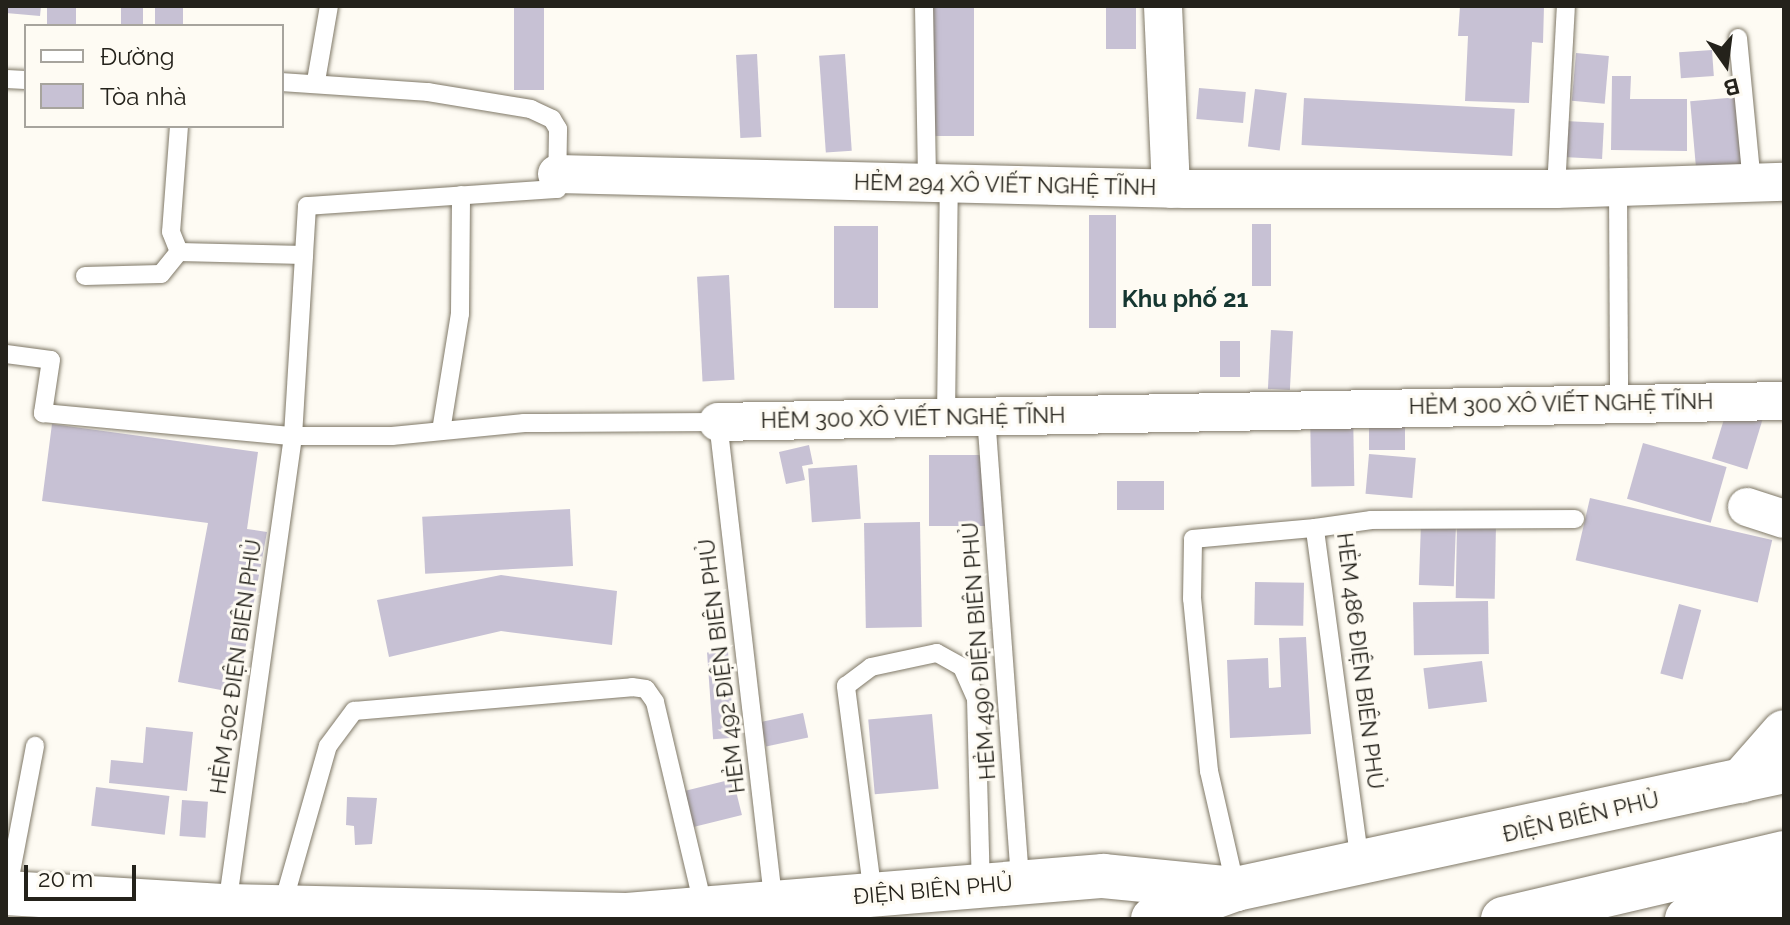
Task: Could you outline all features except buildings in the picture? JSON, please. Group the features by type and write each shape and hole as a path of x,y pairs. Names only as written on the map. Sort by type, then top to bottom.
{"main road":[{"path":"1741,781 1784,732"},
{"name":"ĐIỆN BIÊN PHỦ","path":"1153,919 1236,889 1360,866 1784,771"},
{"path":"1503,919 1784,853"},
{"name":"ĐIỆN BIÊN PHỦ","path":"6,893 227,906 627,915 1103,876 1236,889"},
{"path":"1687,919 1784,897"}],"street":[{"path":"1163,6 1171,189"},
{"name":"HẺM 294 XÔ VIẾT NGHỆ TĨNH","path":"557,174 1171,189 1556,189 1768,183"},
{"name":"HẺM 300 XÔ VIẾT NGHỆ TĨNH","path":"718,422 1619,401 1784,401"},
{"path":"1747,507 1784,519"}],"lane":[{"path":"316,81 329,6"},
{"path":"924,6 938,183 946,417"},
{"path":"1556,189 1566,6"},
{"path":"1738,38 1768,183"},
{"path":"284,82 316,81 531,109 552,119 558,129 557,189 461,195 460,314 441,431"},
{"path":"179,128 171,232 179,252"},
{"path":"1618,188 1619,401"},
{"name":"HẺM 502 ĐIỆN BIÊN PHỦ","path":"227,906 293,436 307,206 461,195"},
{"path":"179,252 304,255"},
{"path":"85,276 161,274 179,252"},
{"name":"HẺM 300 XÔ VIẾT NGHỆ TĨNH","path":"6,354 51,360 43,413 293,436 441,431 524,423 718,422"},
{"name":"HẺM 490 ĐIỆN BIÊN PHỦ","path":"986,416 1001,883"},
{"name":"HẺM 492 ĐIỆN BIÊN PHỦ","path":"718,422 774,905"},
{"name":"HẺM 486 ĐIỆN BIÊN PHỦ","path":"1360,866 1315,528 1371,520 1575,519"},
{"path":"1236,889 1209,771 1192,599 1193,539 1315,528"},
{"path":"873,895 846,686 871,667 937,653 962,667 976,699 1001,883"},
{"path":"282,907 328,746 354,711 632,687 646,689 655,702 704,910"},
{"path":"6,893 35,746"}],"district":[{"name":"Khu phố 21","path":"1185,299"}]}
